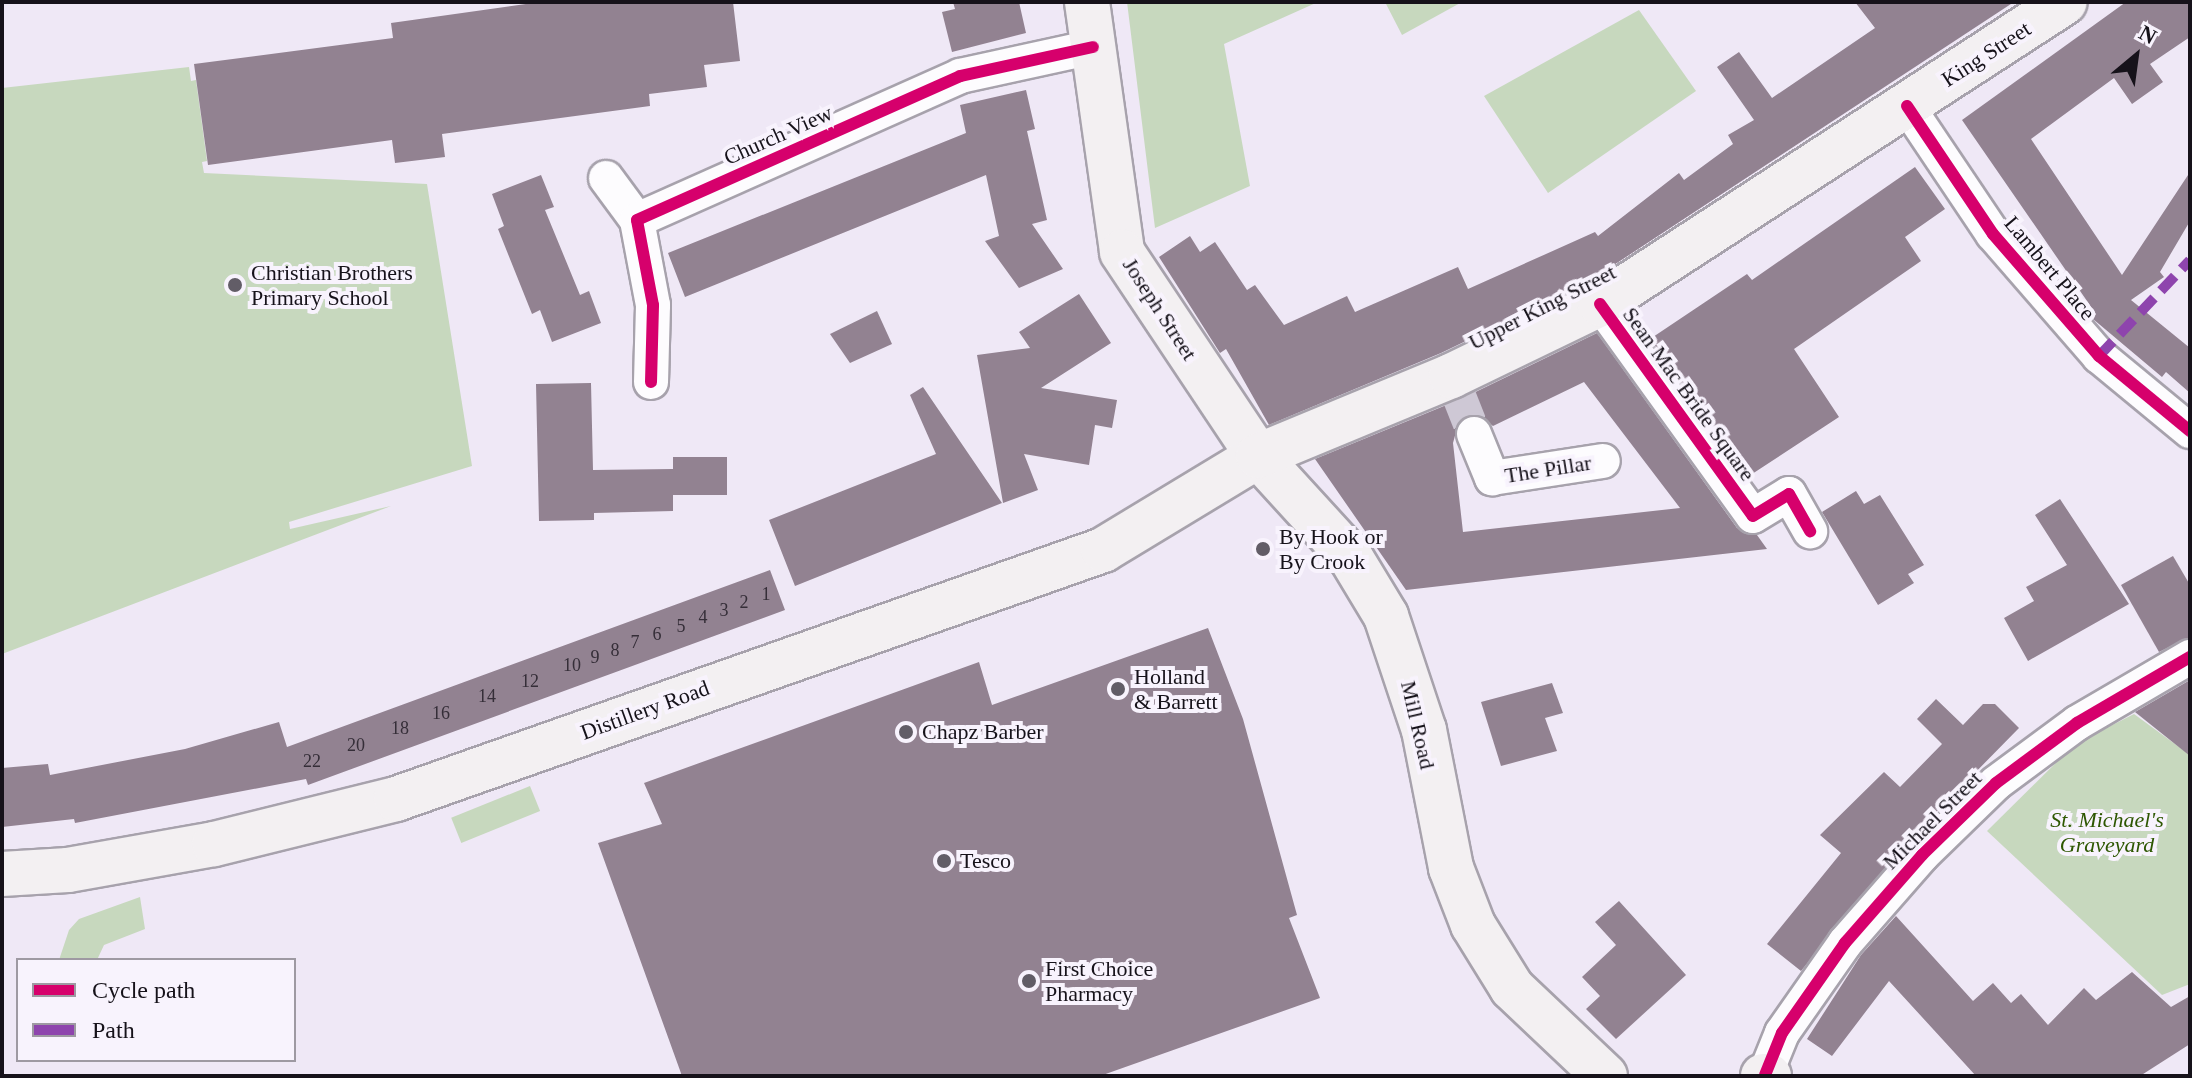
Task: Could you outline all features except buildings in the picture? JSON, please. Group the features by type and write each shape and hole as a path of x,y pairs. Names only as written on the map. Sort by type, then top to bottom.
{"main road":[{"name":"Joseph Street","path":"1087,2 1122,252 1258,456"},
{"name":"King Street","path":"1907,106 2065,2"},
{"name":"Upper King Street","path":"1258,456 1454,383 1600,304 1907,106"},
{"name":"Distillery Road","path":"2,874 68,870 214,844 396,799 1103,550 1258,456"},
{"name":"Mill Road","path":"1258,456 1351,558 1386,616 1424,730 1451,868 1473,925 1512,988 1537,1015 1605,1076"},
{"name":"Mill Road","path":"1537,1015 1582,1076"}],"street":[{"name":"Church View","path":"637,220 960,76 1093,47"},
{"name":"Lambert Place","path":"1907,106 1993,234 2079,334 2190,431"},
{"path":"606,178 637,220 653,305 651,382"},
{"name":"Sean Mac Bride Square","path":"1600,304 1753,516 1789,494 1810,531"},
{"name":"The Pillar","path":"1474,434 1492,478 1603,461"},
{"name":"Michael Street","path":"1766,1076 1782,1033 1845,943 1922,855 1996,783 2077,723 2190,657"}],"green space":[{"path":"1127,2 1318,2 1224,44 1250,186 1155,228"},
{"path":"1385,2 1462,2 1402,35"},
{"path":"1639,10 1696,91 1548,193 1484,96"},
{"name":"Christian Brothers Primary School","path":"189,67 191,81 196,80 207,161 202,162 204,173 427,184 472,466 289,522 290,529 391,506 2,654 2,88"},
{"name":"St. Michael's Graveyard","path":"2134,714 2190,755 2190,984 2162,995 1987,831 2075,744"},
{"path":"530,786 540,811 461,843 451,818"},
{"path":"140,897 145,929 104,945 98,958 60,958 69,930 79,919"}],"tunnel":[{"path":"1457,391 1474,434"}],"marked path":[{"path":"2099,356 2190,260"}],"cycle path":[{"path":"651,382 653,305 637,220 960,76 1093,47"},
{"path":"1907,106 1993,234 2099,356 2190,431"},
{"path":"1600,304 1753,516 1789,494 1810,531"},
{"path":"1765,1075 1782,1033 1845,943 1922,855 1996,783 2077,723 2190,657"}],"place":[{"name":"Christian Brothers Primary School","path":"235,285"},
{"name":"By Hook or By Crook","path":"1263,549"},
{"name":"Holland & Barrett","path":"1118,689"},
{"name":"Chapz Barber","path":"906,732"},
{"name":"Tesco","path":"944,861"},
{"name":"First Choice Pharmacy","path":"1029,981"}]}
